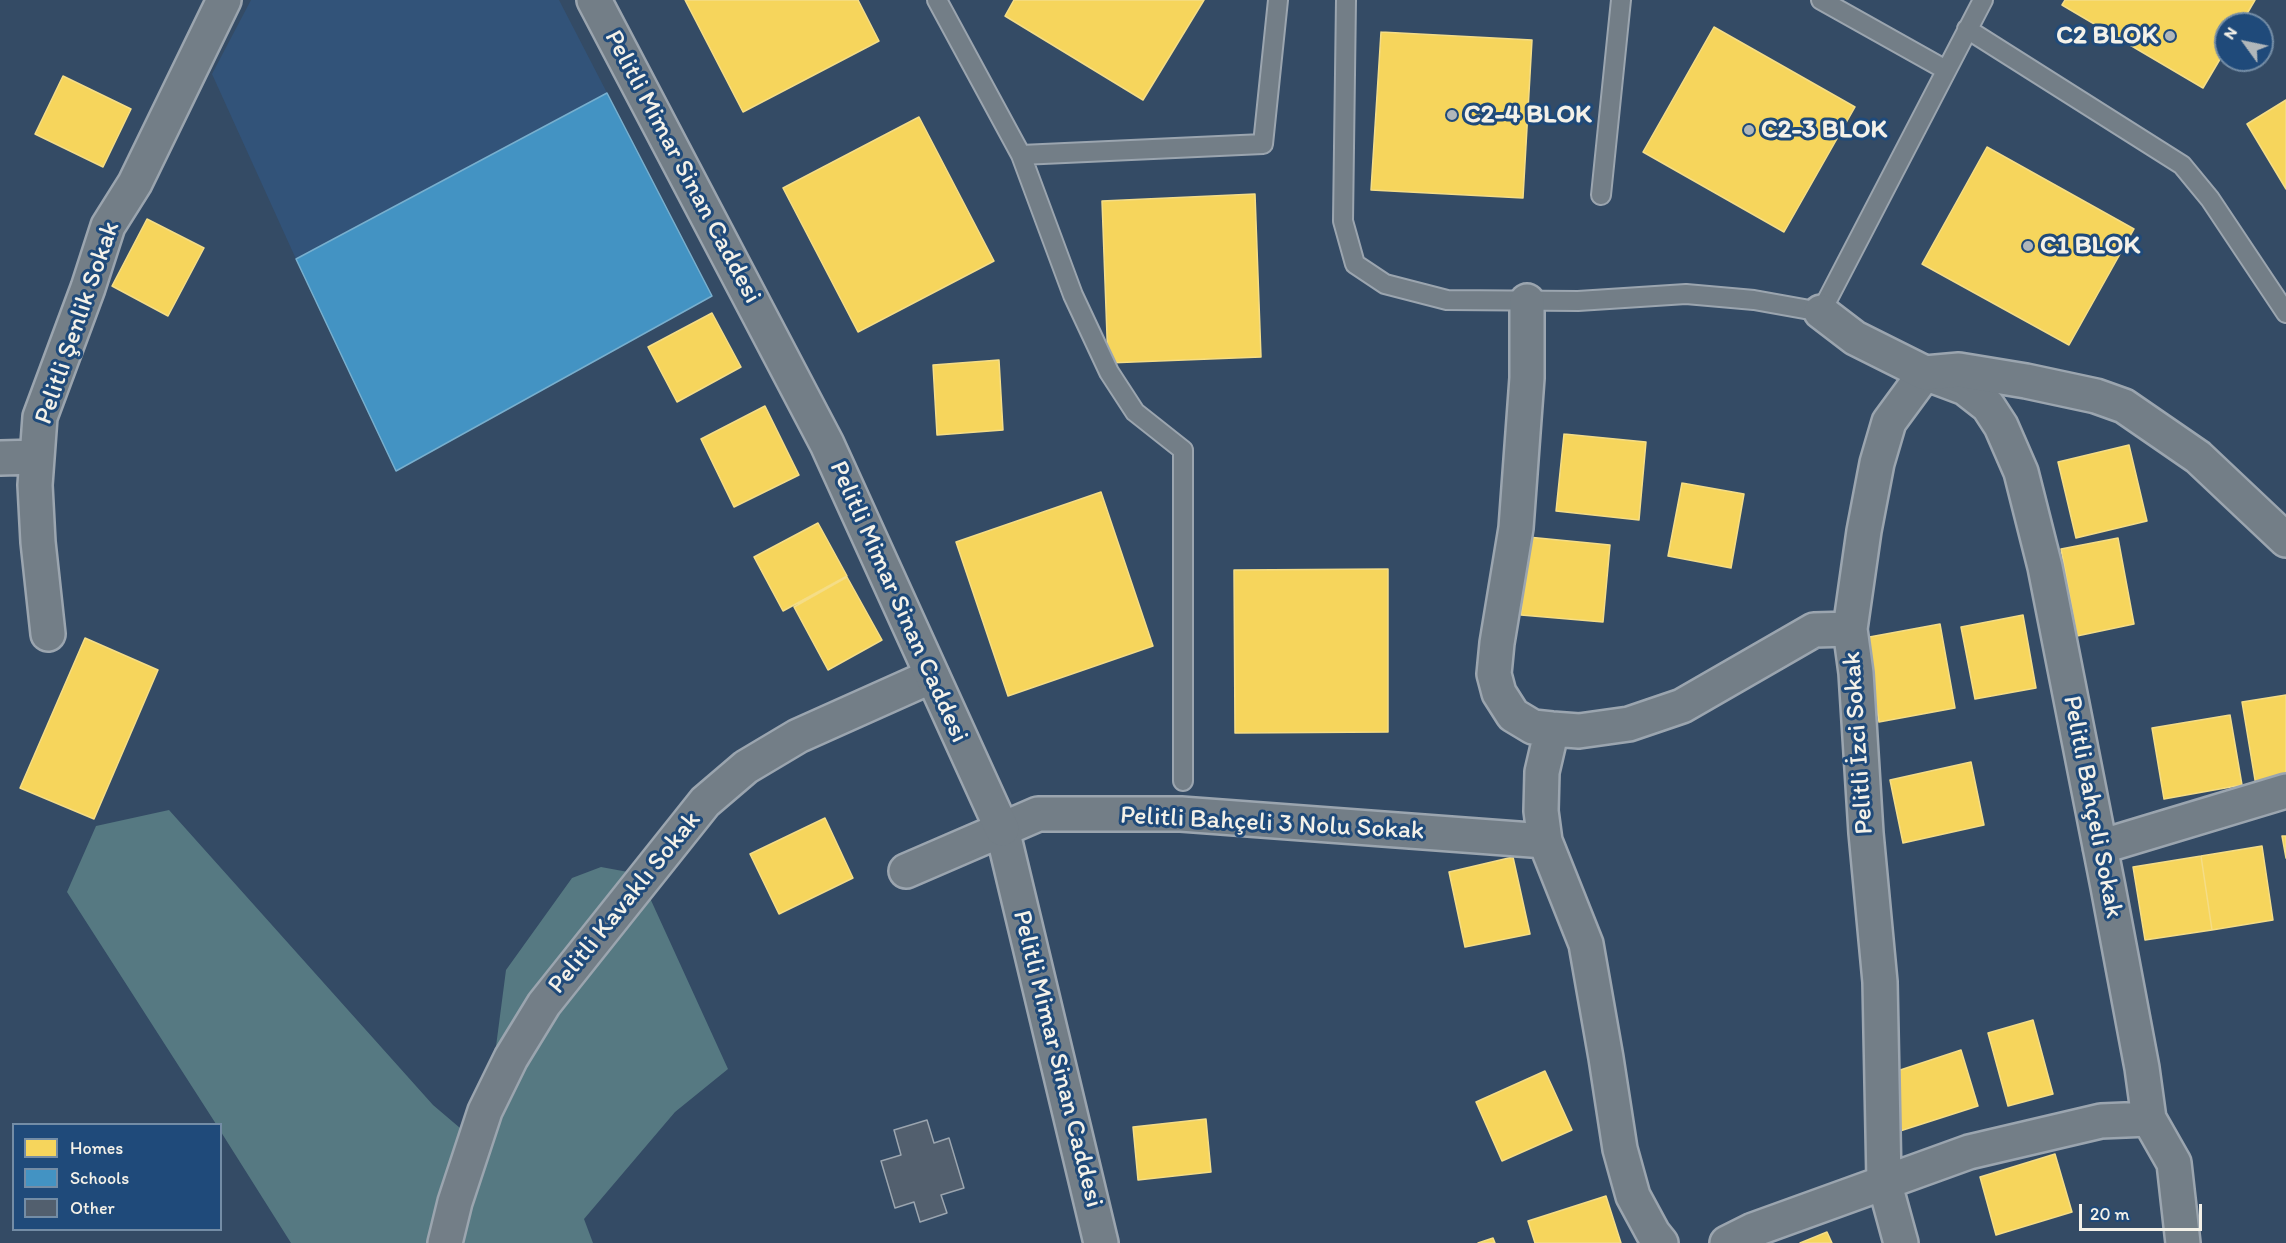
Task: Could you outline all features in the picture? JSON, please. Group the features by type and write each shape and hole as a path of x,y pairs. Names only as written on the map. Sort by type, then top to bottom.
{"street":[{"name":"Pelitli Şenlik Sokak","path":"48,634 38,542 35,485 40,417 108,226 135,183 224,0"},
{"name":"Pelitli Mimar Sinan Caddesi","path":"594,0 826,444 1002,830 1101,1243"},
{"name":"Pelitli İzci Sokak","path":"1527,301 1527,378 1516,528 1494,674 1499,693 1513,715 1533,728 1579,731 1629,724 1682,706 1814,630 1850,629 1856,673 1866,832 1880,981 1884,1181 1901,1243"},
{"name":"Pelitli Bahçeli Sokak","path":"1821,312 1855,338 1879,352 1965,388 1988,406 2001,426 2021,471 2045,567 2142,1068 2149,1119"},
{"path":"1850,629 1864,531 1877,463 1886,432 1889,422 1925,373 1959,370 2026,381 2096,396 2124,406 2198,457 2286,540"},
{"path":"0,458 37,457"},
{"name":"Pelitli Kavaklı Sokak","path":"445,1243 455,1202 485,1111 511,1058 544,1004 705,802 746,767 798,736 932,676"},
{"path":"1551,729 1542,772 1541,811 1545,841 1586,944 1620,1149 1630,1186 1653,1233 1661,1243"},
{"path":"2100,847 2286,791"},
{"name":"Pelitli Bahçeli 3 Nolu Sokak","path":"906,871 1038,814 1181,814 1545,841"},
{"path":"1727,1243 1753,1230 1969,1152 2101,1121 2149,1119 2174,1163 2183,1243"}],"lane":[{"path":"938,0 1021,155 1072,296 1109,372 1135,412 1183,450 1183,782"},
{"path":"1021,155 1263,144 1278,0"},
{"path":"1346,0 1343,221 1355,264 1386,284 1447,300 1578,302 1686,294 1754,300 1821,312 1983,0"},
{"path":"1601,195 1621,0"},
{"path":"1821,0 1946,70"},
{"path":"1967,29 2182,165 2210,199 2286,313"}],"shaded area":[{"path":"251,0 559,0 712,296 396,471 212,74"}],"green space":[{"path":"169,810 433,1105 473,1139 492,1077 506,970 572,878 601,867 639,874 728,1069 675,1112 584,1219 593,1243 291,1243 222,1134 222,1123 215,1123 67,892 96,826"}],"building: Homes":[{"path":"685,0 858,0 879,41 743,112"},
{"path":"1014,0 1204,0 1143,100 1005,16"},
{"name":"C2 BLOK","path":"2065,0 2255,0 2248,12 2214,12 2214,69 2203,88 2062,5"},
{"name":"C2-3 BLOK","path":"1714,27 1855,107 1784,232 1643,152"},
{"name":"C2-4 BLOK","path":"1381,32 1532,40 1523,198 1371,190"},
{"path":"63,76 131,109 103,167 35,134"},
{"path":"2286,100 2286,189 2247,124"},
{"path":"919,117 994,261 858,332 783,188"},
{"name":"C1 BLOK","path":"1987,147 2134,229 2069,345 1922,264"},
{"path":"1255,194 1261,357 1108,363 1102,201"},
{"path":"147,219 204,248 168,316 112,286"},
{"path":"712,313 741,367 677,402 648,347"},
{"path":"999,360 1003,430 937,435 933,365"},
{"path":"765,406 799,475 734,507 701,439"},
{"path":"1564,434 1646,442 1639,520 1556,511"},
{"path":"2129,445 2147,521 2076,538 2058,462"},
{"path":"1682,483 1744,494 1731,568 1668,556"},
{"path":"1101,492 1153,646 1008,696 956,542"},
{"path":"818,523 847,576 783,611 754,557"},
{"path":"1528,537 1610,545 1603,622 1521,615"},
{"path":"2118,538 2134,624 2077,636 2061,549"},
{"path":"1388,569 1388,732 1235,733 1234,570"},
{"path":"847,577 882,640 828,670 794,607"},
{"path":"2023,615 2036,688 1975,699 1961,627"},
{"path":"1940,624 1955,708 1879,722 1864,638"},
{"path":"85,638 158,670 94,819 20,788"},
{"path":"2286,695 2286,781 2256,786 2242,702"},
{"path":"2230,715 2242,785 2164,799 2152,728"},
{"path":"1971,762 1984,825 1903,843 1890,780"},
{"path":"825,818 853,878 779,914 750,854"},
{"path":"2282,836 2286,836 2286,858"},
{"path":"2262,846 2273,920 2212,930 2201,856"},
{"path":"2201,856 2212,930 2145,940 2133,867"},
{"path":"1513,857 1530,934 1465,947 1449,872"},
{"path":"2033,1020 2053,1094 2008,1106 1988,1033"},
{"path":"1961,1050 1978,1106 1900,1131 1882,1076"},
{"path":"1545,1071 1572,1130 1502,1161 1476,1102"},
{"path":"1206,1119 1211,1172 1138,1180 1133,1127"},
{"path":"2055,1154 2072,1212 1996,1235 1980,1177"},
{"path":"1606,1196 1621,1243 1535,1243 1528,1221"},
{"path":"1827,1232 1832,1243 1800,1243"},
{"path":"1493,1238 1495,1243 1478,1243"}],"building: Schools":[{"path":"607,93 712,296 396,471 296,259"}],"building: Other":[{"path":"927,1120 934,1143 949,1138 964,1188 941,1195 947,1213 920,1222 914,1202 895,1208 881,1161 901,1155 894,1130"}],"place":[{"name":"C2 BLOK","path":"2170,36"},
{"name":"C2-4 BLOK","path":"1452,115"},
{"name":"C2-3 BLOK","path":"1749,130"},
{"name":"C1 BLOK","path":"2028,246"}]}
